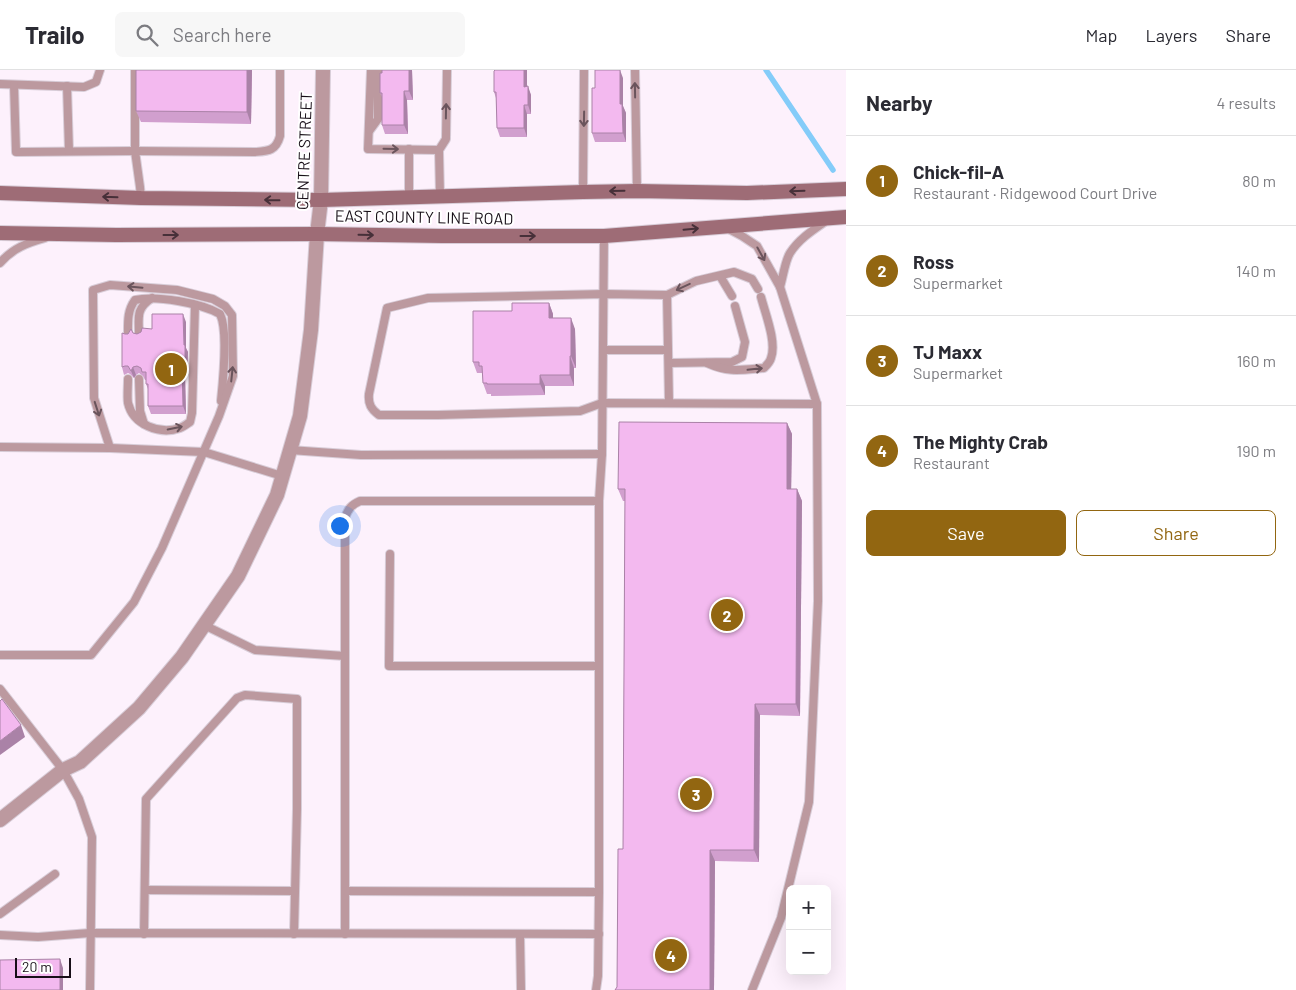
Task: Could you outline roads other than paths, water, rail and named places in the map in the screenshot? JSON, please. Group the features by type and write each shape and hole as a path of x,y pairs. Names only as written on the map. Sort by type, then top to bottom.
{"main road":[{"name":"EAST COUNTY LINE ROAD","path":"0,193 140,198 321,200 583,192 746,193 846,190"},
{"name":"EAST COUNTY LINE ROAD","path":"0,233 604,236 839,217"}],"street":[{"name":"CENTRE STREET","path":"0,820 63,770 80,762 139,708 182,657 238,576 277,494 300,416 311,330 321,200 324,70"}],"lane":[{"path":"0,84 84,87 96,82 100,70"},
{"path":"135,70 136,151 140,198"},
{"path":"14,84 16,152 255,152 268,151 278,143 280,136 280,70"},
{"path":"371,70 368,148 439,150"},
{"path":"369,131 378,119 378,70"},
{"path":"440,196 439,150 446,139 447,70"},
{"path":"583,192 584,70"},
{"path":"635,70 637,191"},
{"path":"67,86 69,151"},
{"path":"409,150 409,198"},
{"path":"780,287 789,254 810,232 839,217"},
{"path":"723,226 757,246 780,287 817,404 818,601 809,802 781,918 752,990"},
{"path":"0,263 18,247 60,234"},
{"path":"596,990 599,934 599,500 602,454 604,236"},
{"path":"758,289 752,279 734,272 696,281 667,295 604,294 428,298 387,308 368,402 372,410 379,415 580,411 602,403 817,404"},
{"path":"720,276 732,296"},
{"path":"0,655 91,656 134,602 162,548 219,416 233,376 232,315 225,306 214,299 177,290 110,285 93,290 94,398 110,448"},
{"path":"667,295 669,403"},
{"path":"707,363 721,369 739,370 764,368 770,361 773,341 761,297"},
{"path":"128,336 128,314 135,300 142,298 210,308 220,314 223,324 223,377 219,416"},
{"path":"139,336 140,308 152,298"},
{"path":"128,379 128,402 130,409 144,425 168,430 181,428 190,422 192,413 194,305"},
{"path":"669,363 732,362 742,358 745,342 735,306"},
{"path":"603,350 668,350"},
{"path":"140,379 140,411 144,425"},
{"path":"0,447 110,448 204,452 282,476"},
{"path":"290,450 361,455 602,454"},
{"path":"346,934 346,518 348,510 360,500 599,500"},
{"path":"390,554 389,666 599,666"},
{"path":"204,625 255,650 346,656"},
{"path":"0,689 63,770 79,799 92,837 90,990"},
{"path":"144,934 146,800 237,698 245,695 297,699 294,934"},
{"path":"0,914 55,874"},
{"path":"144,890 295,891"},
{"path":"346,891 599,892"},
{"path":"0,935 38,937 90,933 599,934"},
{"path":"520,934 521,990"}],"waterway":[{"path":"766,70 833,170"}],"place":[{"name":"Chick-fil-A","path":"171,369"},
{"name":"Ross","path":"727,615"},
{"name":"TJ Maxx","path":"696,794"},
{"name":"The Mighty Crab","path":"671,955"}]}
